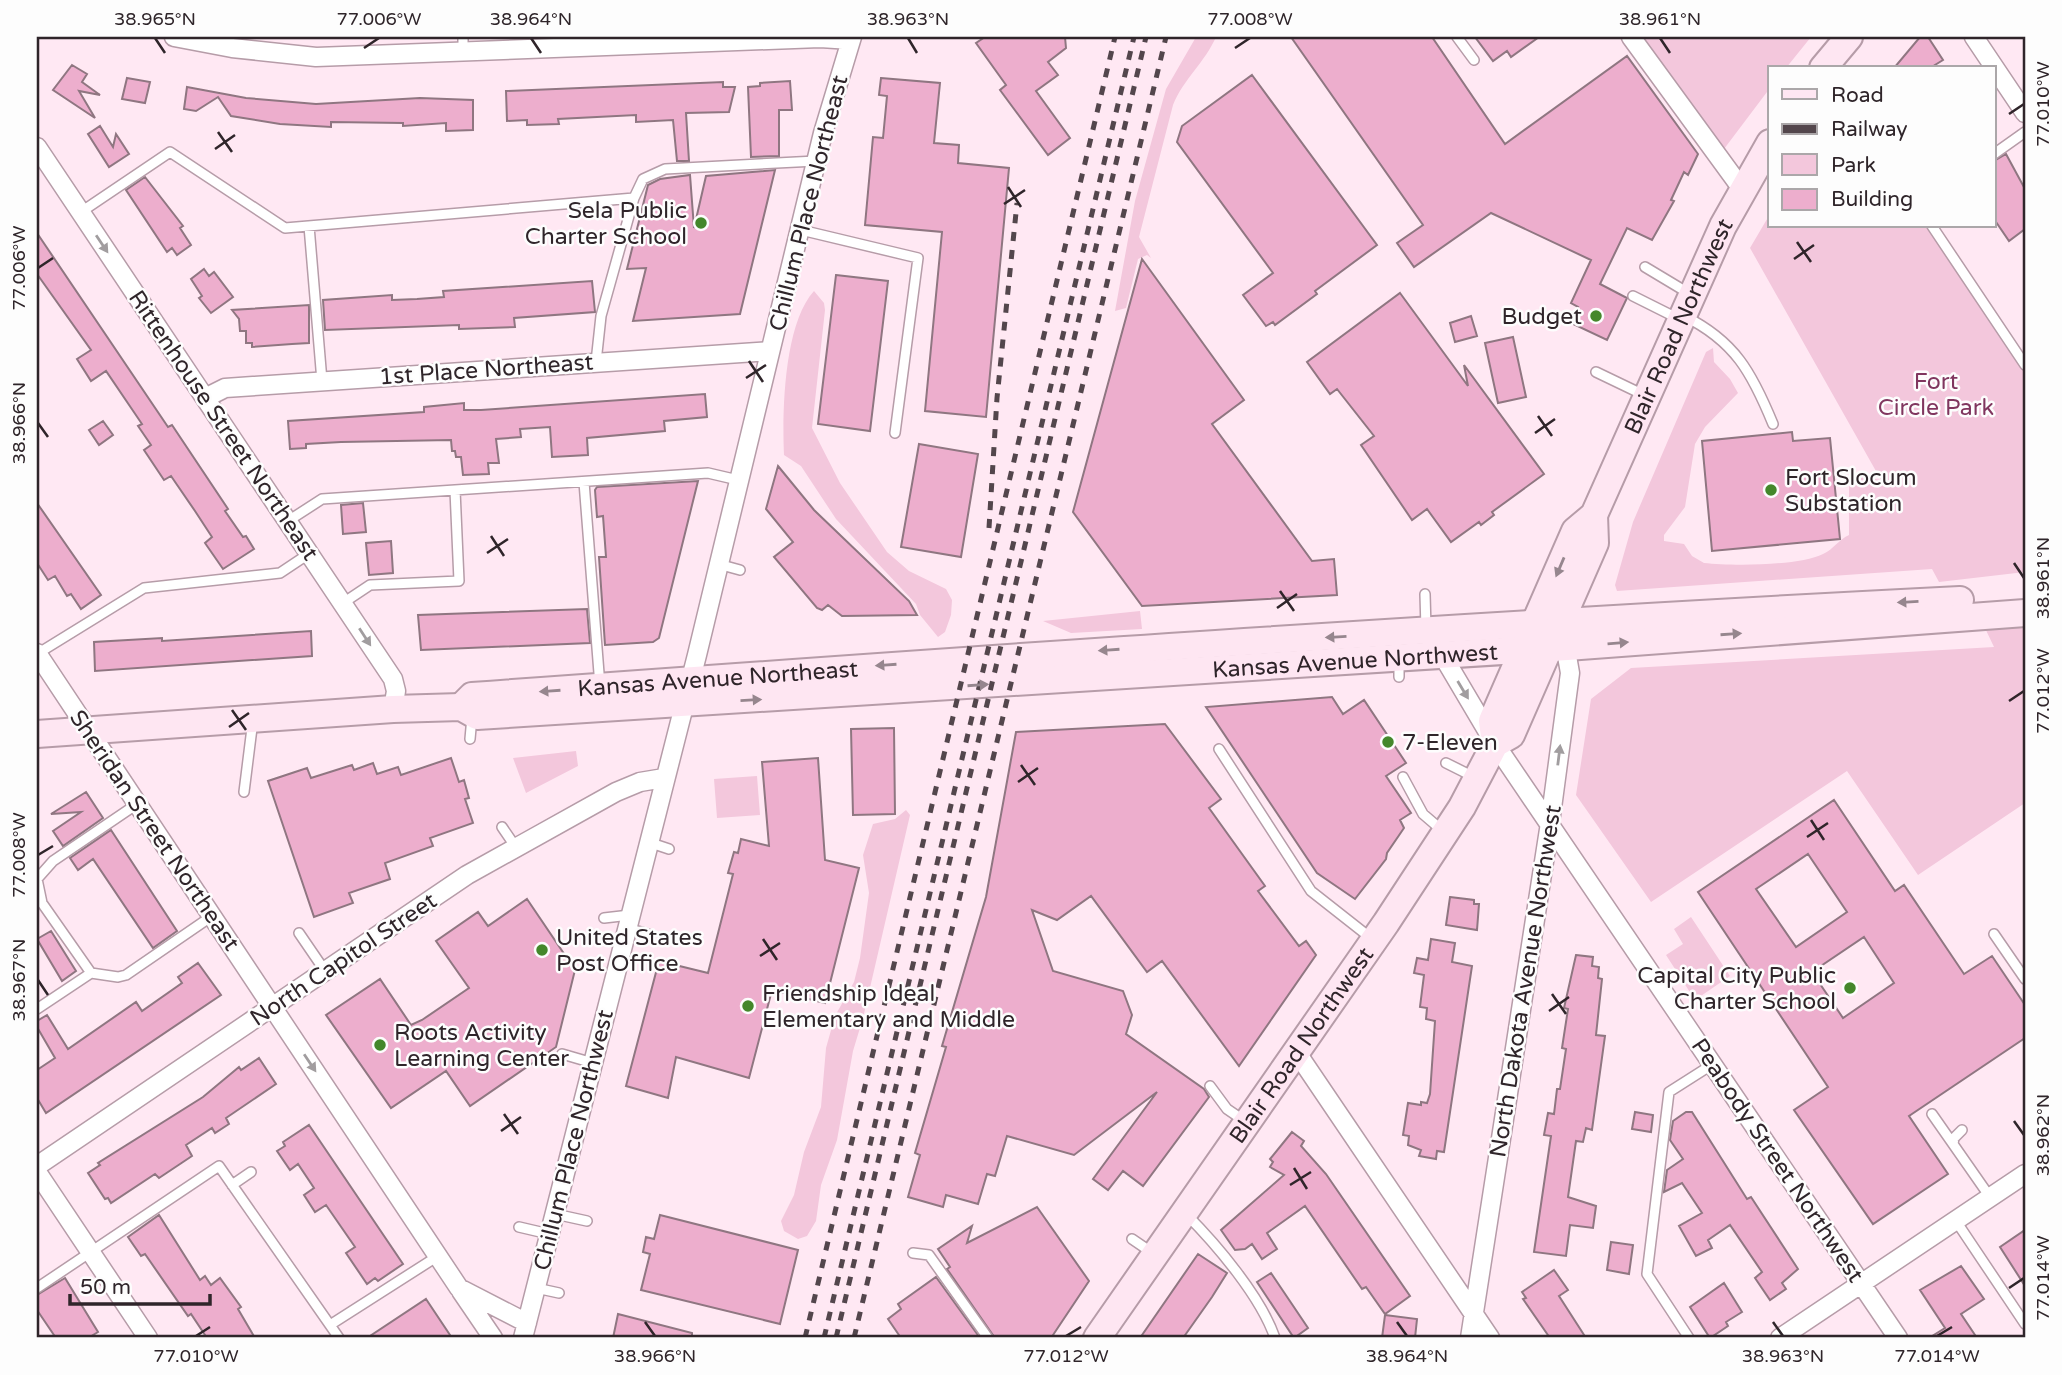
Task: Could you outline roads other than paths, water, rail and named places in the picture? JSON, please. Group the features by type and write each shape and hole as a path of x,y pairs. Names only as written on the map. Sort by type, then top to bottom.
{"street":[{"path":"174,37 233,42 316,57 463,44 852,38"},
{"path":"1631,37 1742,189"},
{"path":"1826,66 1849,37"},
{"path":"1974,37 1993,66"},
{"name":"Chillum Place Northeast","path":"664,778 817,161 852,38"},
{"path":"1996,70 2025,113"},
{"name":"Blair Road Northwest","path":"1097,1338 1374,940 1445,833 1477,779 1495,744 1492,721 1547,639 1595,543 1594,516 1685,310 1742,189 1768,146"},
{"name":"Rittenhouse Street Northeast","path":"37,147 393,679 396,691 393,709"},
{"name":"1st Place Northeast","path":"205,397 225,388 770,351"},
{"name":"Kansas Avenue Northwest","path":"687,691 1399,668 1442,655 1547,639 2025,596"},
{"name":"Kansas Avenue Northwest","path":"979,659 1375,627 1547,639 2025,613"},
{"name":"Peabody Street Northwest","path":"1427,631 1495,744 1898,1338"},
{"name":"North Dakota Avenue Northwest","path":"1470,1338 1550,822 1570,673 1547,639"},
{"name":"Sheridan Street Northeast","path":"37,653 493,1338"},
{"name":"Kansas Avenue Northeast","path":"37,734 393,709 468,720 477,716 687,691 788,666 979,659"},
{"name":"Kansas Avenue Northeast","path":"468,720 472,696 600,687 687,691"},
{"name":"Chillum Place Northwest","path":"525,1331 664,778"},
{"name":"North Capitol Street","path":"37,1166 515,846 623,788 664,778"},
{"path":"1295,1050 1490,1338"},
{"path":"37,1172 148,1338"},
{"path":"1780,1338 2025,1174"},
{"path":"459,1288 525,1331"}],"lane":[{"path":"1457,37 1474,60"},
{"path":"1996,152 2025,132"},
{"path":"81,212 170,152 285,228 634,198"},
{"path":"596,362 601,316 634,198 643,179 664,169 817,161"},
{"path":"309,226 322,381"},
{"path":"1933,228 2025,365"},
{"path":"801,230 918,258 895,433"},
{"path":"1645,267 1685,310 1732,347 1757,386 1773,424"},
{"path":"1633,296 1685,310"},
{"path":"1596,372 1647,397"},
{"path":"288,521 322,499 708,473 738,480"},
{"path":"584,482 600,687"},
{"path":"343,603 369,585 459,581 456,490"},
{"path":"37,653 144,588 280,573 310,553"},
{"path":"717,564 740,570"},
{"path":"1425,594 1427,631"},
{"path":"244,792 253,717"},
{"path":"1219,749 1311,891 1374,940"},
{"path":"1446,763 1477,779"},
{"path":"1403,777 1423,814 1445,833"},
{"path":"91,973 42,903 37,879 53,862 138,804"},
{"path":"502,827 515,846"},
{"path":"648,842 669,849"},
{"path":"37,1009 91,973 118,977 126,975 212,916"},
{"path":"604,918 628,922 648,934"},
{"path":"299,933 325,971"},
{"path":"1994,934 2025,979"},
{"path":"562,1054 593,1063"},
{"path":"1689,1338 1647,1274 1668,1092 1713,1064"},
{"path":"1210,1086 1227,1109 1247,1123"},
{"path":"1932,1114 1990,1197"},
{"path":"1953,1144 1954,1138 1962,1130"},
{"path":"37,1289 219,1166 339,1338"},
{"path":"232,1185 251,1172"},
{"path":"1185,1213 1217,1245 1270,1323 1275,1338"},
{"path":"555,1214 587,1221"},
{"path":"1956,1221 2025,1324"},
{"path":"519,1227 549,1234"},
{"path":"1132,1239 1155,1255"},
{"path":"913,1253 929,1255 988,1338"},
{"path":"330,1325 438,1256"},
{"path":"536,1288 559,1293"}],"railway":[{"path":"805,1338 1115,37"},
{"path":"824,1338 1134,37"},
{"path":"836,1338 1146,37"},
{"path":"854,1338 1166,37"},
{"path":"989,528 997,398 1017,203"}],"place":[{"name":"Sela Public Charter School","path":"701,223"},
{"name":"Budget","path":"1596,316"},
{"name":"Fort Slocum Substation","path":"1771,490"},
{"name":"7-Eleven","path":"1388,742"},
{"name":"United States Post Office","path":"542,950"},
{"name":"Capital City Public Charter School","path":"1850,988"},
{"name":"Friendship Ideal Elementary and Middle","path":"748,1006"},
{"name":"Roots Activity Learning Center","path":"380,1045"}],"park label":[{"name":"Fort Circle Park","path":"1936,394"}]}
